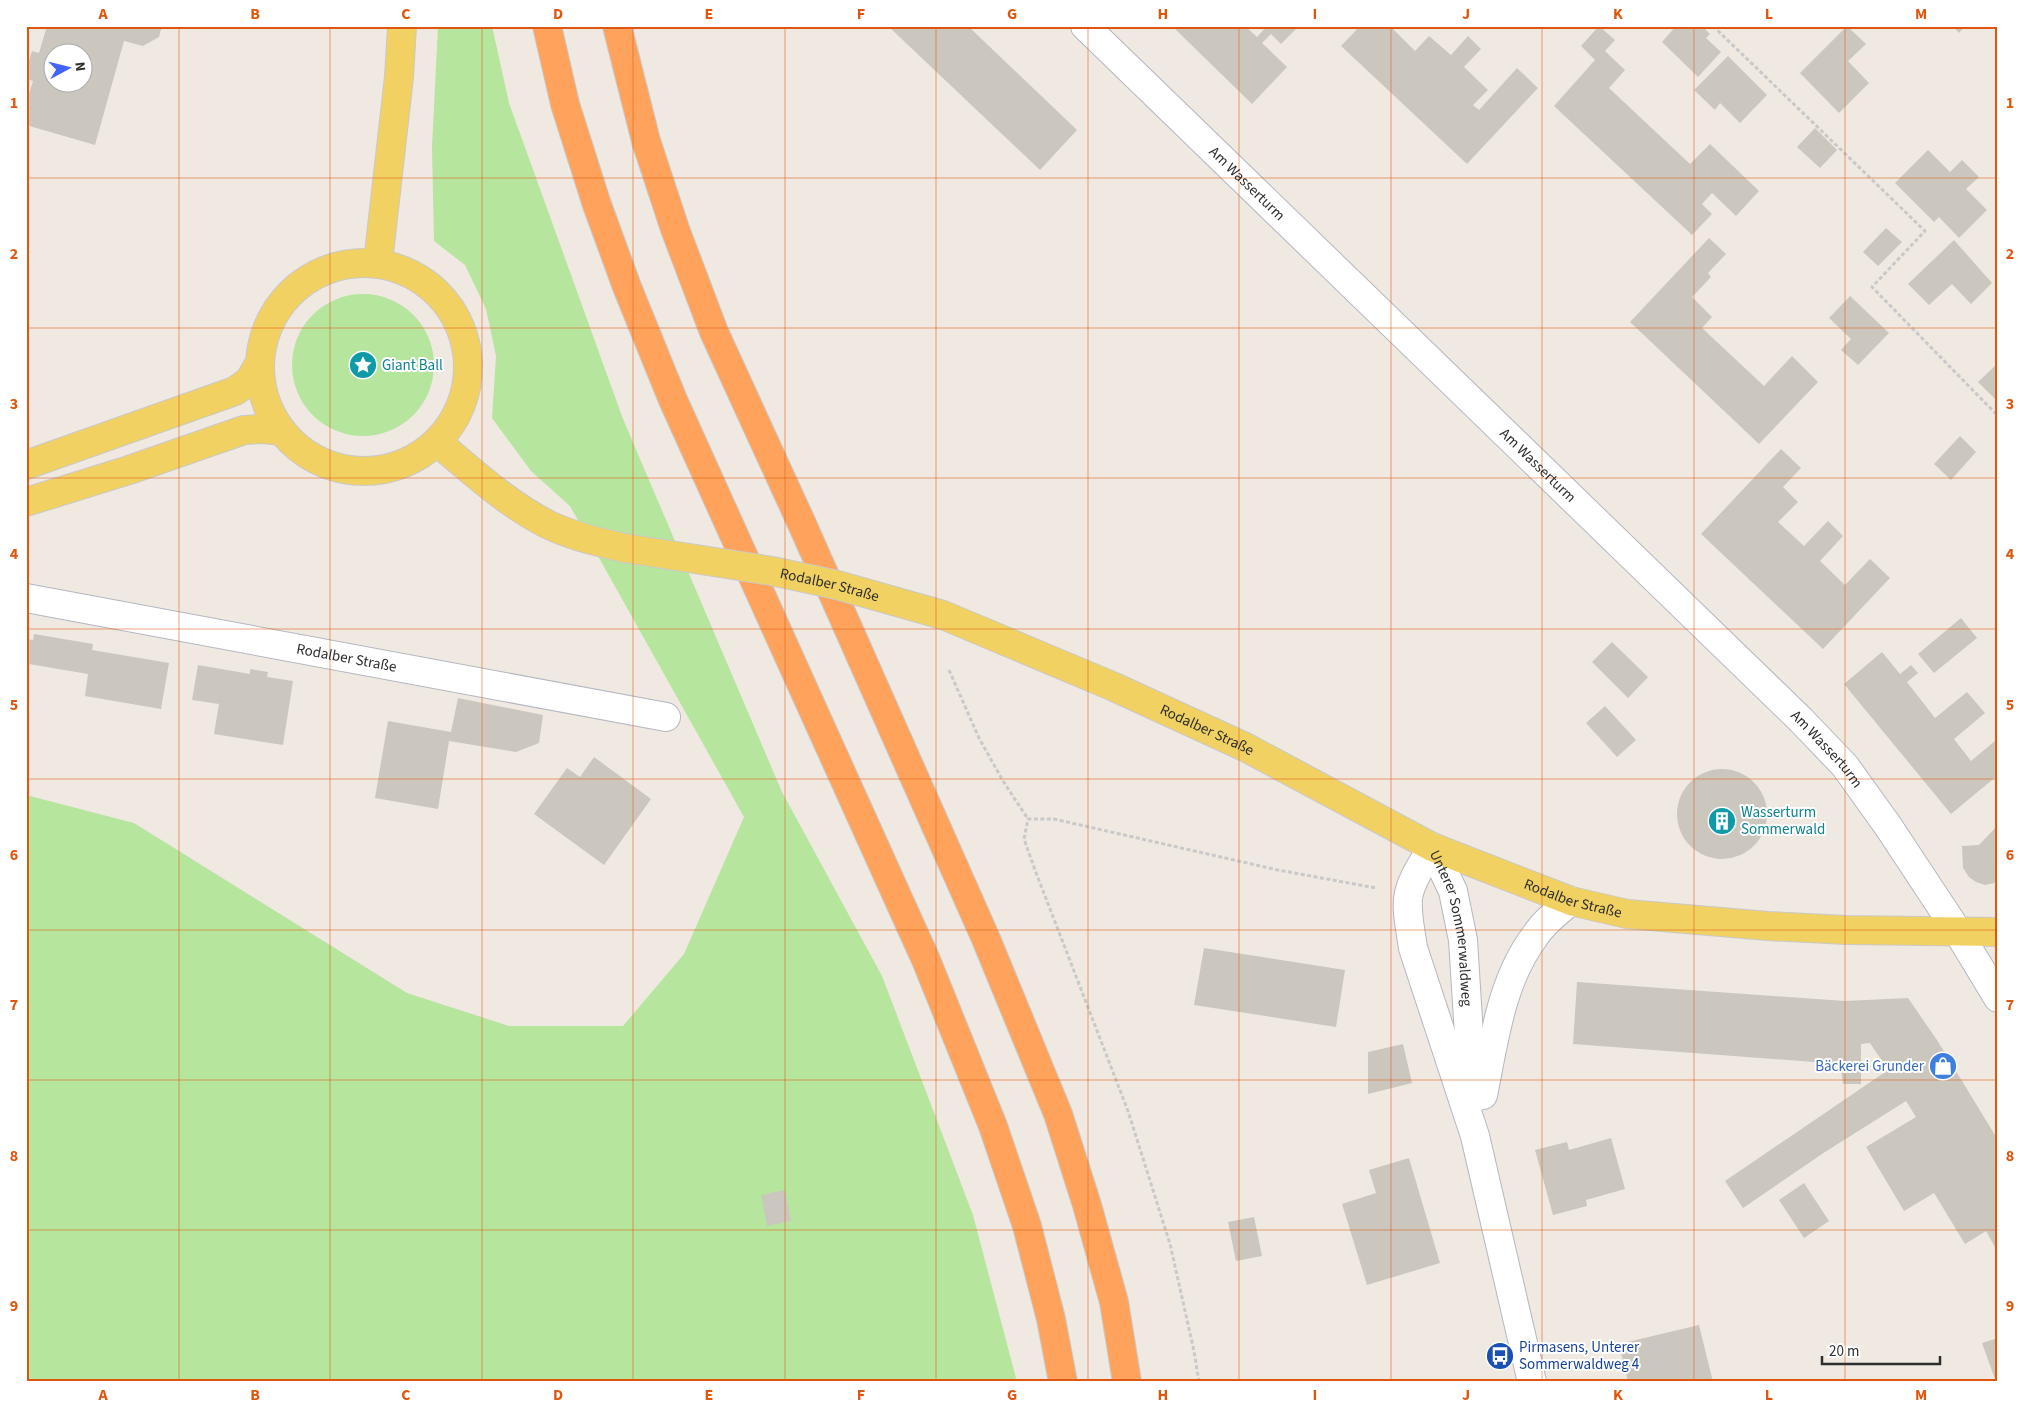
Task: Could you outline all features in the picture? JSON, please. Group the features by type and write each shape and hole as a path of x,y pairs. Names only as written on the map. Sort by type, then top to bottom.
{"highway":[{"path":"547,26 566,104 596,202 627,288 673,400 926,960 993,1126 1027,1226 1050,1318 1063,1382"},
{"path":"617,26 646,141 675,229 714,332 802,524 986,939 1058,1114 1087,1205 1114,1302 1127,1382"}],"main road":[{"path":"378,262 399,77 402,26"},
{"path":"378,262 410,272 437,291 456,318 467,350 467,384 456,415 437,442 413,459 386,469 356,471 328,465 302,451 282,431 268,411 261,388 259,364 266,330 283,300 310,276 342,264 378,262"},
{"path":"26,465 234,391 249,381 259,364"},
{"path":"26,502 129,470 244,430 282,431"},
{"name":"Rodalber Straße","path":"437,442 500,495 548,525 596,541 625,548 772,571 837,585 943,615 1103,682 1245,747 1432,848 1570,901 1627,914 1715,922 1847,930 1998,932"}],"street":[{"name":"Am Wasserturm","path":"1086,26 1801,720 1844,766 1888,826 1958,932 1998,998"},
{"name":"Rodalber Straße","path":"26,598 666,717"},
{"name":"Unterer Sommerwaldweg","path":"1432,848 1418,871 1409,894 1413,948 1475,1136 1532,1382"},
{"name":"Unterer Sommerwaldweg","path":"1432,848 1453,891 1463,940 1475,1136"},
{"name":"Unterer Sommerwaldweg","path":"1475,1136 1505,998 1518,962 1535,935 1554,914 1570,901"}],"path":[{"path":"1713,26 1925,231 1872,287 1998,416"},
{"path":"949,670 979,738 1003,781 1028,819 1024,838 1128,1111 1170,1244 1199,1382"},
{"path":"1028,819 1062,821 1278,870 1409,894"}],"green space":[{"path":"438,26 492,26 509,103 623,419 782,792 882,976 973,1215 1017,1382 26,1382 26,795 134,823 407,993 509,1026 623,1026 684,954 744,817 570,506 531,471 492,418 496,356 486,309 465,265 434,241 432,147"},
{"path":"363,294 390,300 402,306 413,315 422,326 428,338 434,365 428,392 422,404 413,415 402,424 390,430 363,436 336,430 324,424 313,415 304,404 298,392 292,365 298,338 304,326 313,315 324,306 336,300"}],"building":[{"path":"47,26 162,26 159,37 143,46 124,41 95,145 26,125 26,103 33,81 26,79 26,71 32,51 39,53 42,43 42,92 92,92 92,42 42,42"},
{"path":"888,26 968,26 1077,130 1040,170"},
{"path":"1172,26 1245,26 1257,37 1267,26 1293,26 1296,29 1281,44 1271,34 1262,43 1287,67 1252,104"},
{"path":"1360,26 1390,26 1415,51 1429,36 1451,55 1468,36 1481,49 1464,67 1488,90 1473,105 1479,110 1517,68 1538,88 1467,164 1341,46"},
{"path":"1599,26 1615,40 1605,51 1625,70 1609,88 1690,164 1710,144 1759,191 1736,216 1712,193 1702,204 1712,214 1692,235 1554,106 1595,60 1581,46"},
{"path":"1676,26 1702,26 1710,34 1706,38 1721,52 1698,77 1662,42"},
{"path":"1847,26 1866,44 1848,61 1869,83 1839,113 1800,73"},
{"path":"1953,26 1965,26 1959,33"},
{"path":"1728,56 1767,95 1740,123 1720,103 1715,110 1694,90"},
{"path":"1815,128 1837,150 1820,168 1797,147"},
{"path":"1928,150 1950,172 1962,160 1979,177 1966,189 1987,210 1959,238 1939,217 1934,222 1895,183"},
{"path":"1886,228 1902,242 1878,266 1863,252"},
{"path":"1709,238 1726,254 1708,273 1711,277 1692,297 1712,317 1702,328 1764,386 1792,356 1818,382 1759,444 1630,322"},
{"path":"1954,240 1992,283 1971,304 1952,284 1929,305 1908,284"},
{"path":"1850,296 1889,333 1858,365 1841,350 1851,339 1829,318"},
{"path":"1998,363 1998,402 1978,382"},
{"path":"1960,436 1976,452 1951,480 1934,464"},
{"path":"1781,449 1801,468 1783,487 1798,502 1778,522 1804,546 1828,521 1843,536 1820,561 1845,585 1870,559 1890,578 1823,649 1701,534"},
{"path":"1961,618 1977,638 1934,673 1918,654"},
{"path":"34,634 93,644 92,650 169,663 161,709 85,696 88,674 29,664 26,673 26,639 33,640"},
{"path":"1612,642 1648,677 1628,698 1592,662"},
{"path":"1882,652 1900,674 1911,665 1918,673 1907,682 1935,718 1967,692 1985,713 1954,739 1971,761 1995,741 1998,745 1998,775 1951,814 1844,684"},
{"path":"198,665 250,674 250,669 268,672 267,677 293,681 283,745 214,734 219,704 192,700"},
{"path":"458,698 543,715 539,743 516,752 449,741 438,809 375,798 388,721 451,732"},
{"path":"1605,706 1636,740 1617,757 1586,723"},
{"path":"594,757 651,799 604,865 534,814 567,768 580,777"},
{"name":"Wasserturm Sommerwald","path":"1722,769 1739,773 1754,782 1763,797 1767,814 1763,831 1754,846 1739,855 1722,859 1705,855 1690,846 1681,831 1677,814 1681,797 1690,782 1705,773"},
{"path":"1998,825 1998,878 1994,883 1985,885 1969,877 1963,868 1962,846 1979,845"},
{"path":"1204,948 1345,970 1336,1027 1194,1005"},
{"path":"1577,982 1845,1001 1908,998 1937,1040 1998,1140 1998,1248 1996,1249 1986,1231 1965,1244 1934,1193 1904,1211 1866,1147 1916,1117 1906,1101 1825,1152 1743,1208 1725,1181 1888,1070 1870,1043 1861,1044 1861,1084 1843,1084 1840,1064 1573,1044"},
{"path":"1403,1044 1412,1083 1368,1094 1368,1052"},
{"path":"1611,1138 1625,1189 1586,1200 1587,1206 1553,1215 1535,1150 1567,1142 1569,1150"},
{"path":"1409,1158 1440,1263 1367,1285 1342,1204 1376,1193 1369,1170"},
{"path":"1804,1183 1829,1221 1804,1238 1779,1200"},
{"path":"785,1190 791,1221 767,1226 761,1195"},
{"path":"1254,1217 1262,1256 1236,1261 1228,1222"},
{"path":"1699,1325 1713,1382 1628,1382 1619,1344"},
{"path":"1998,1338 1998,1382 1996,1382 1982,1343"}],"place":[{"name":"Giant Ball","path":"363,365"},
{"name":"Wasserturm Sommerwald","path":"1722,821"},
{"name":"Bäckerei Grunder","path":"1943,1066"},
{"name":"Pirmasens, Unterer Sommerwaldweg 4","path":"1500,1356"}]}
